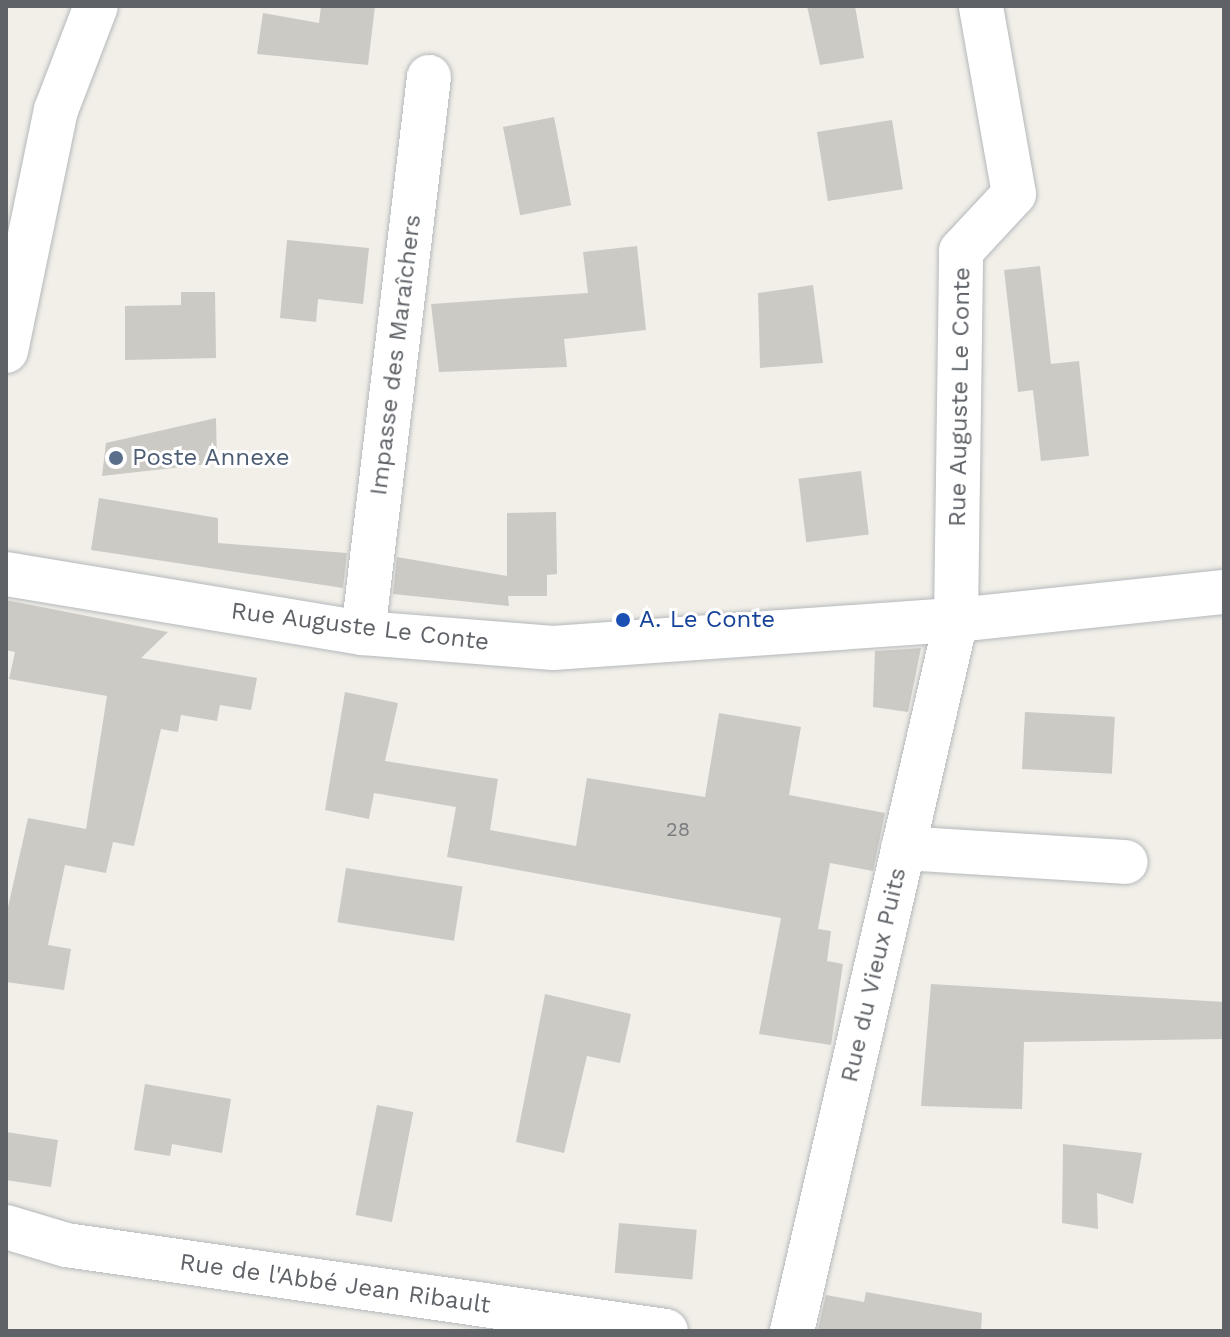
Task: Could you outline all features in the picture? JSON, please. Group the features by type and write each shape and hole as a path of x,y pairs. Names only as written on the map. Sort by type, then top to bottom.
{"street":[{"path":"6,351 56,110 96,6"},
{"name":"Rue Auguste Le Conte","path":"956,620 961,251 1014,194 981,6"},
{"name":"Impasse des Maraîchers","path":"363,633 429,77"},
{"name":"Rue Auguste Le Conte","path":"6,574 363,633 553,648 956,620 1224,592"},
{"name":"Rue du Vieux Puits","path":"792,1331 956,620"},
{"path":"903,848 1126,862"},
{"name":"Rue de l'Abbé Jean Ribault","path":"6,1227 66,1245 666,1331"}],"building":[{"path":"321,6 375,6 368,65 257,54 263,13 319,23"},
{"path":"807,6 855,6 864,58 820,65"},
{"path":"554,117 571,205 520,215 503,127"},
{"path":"892,120 903,189 828,201 817,132"},
{"path":"287,240 369,248 363,304 318,299 316,322 280,318"},
{"path":"637,246 646,330 564,339 567,367 439,372 431,304 588,293 583,252"},
{"path":"1040,266 1051,364 1079,361 1089,456 1041,461 1033,390 1018,392 1004,270"},
{"path":"813,285 823,363 760,368 758,293"},
{"path":"181,292 215,292 216,358 125,360 125,306 181,305"},
{"path":"216,418 217,463 102,476 106,443"},
{"path":"861,471 869,535 806,542 798,479"},
{"path":"99,498 218,518 218,543 347,553 343,588 91,550"},
{"path":"556,512 557,574 547,575 547,596 508,596 509,606 393,594 397,557 507,576 507,513"},
{"path":"6,600 168,632 141,658 257,678 251,710 220,705 217,721 181,715 178,732 161,729 134,846 113,842 106,873 65,865 48,945 71,949 64,990 6,982 6,916 28,818 86,829 107,696 9,679 15,652 6,650"},
{"path":"921,648 908,712 873,707 875,651"},
{"path":"345,692 398,703 385,761 498,779 490,830 576,846 587,778 705,797 719,713 801,727 789,795 885,813 873,871 830,863 818,929 831,931 827,961 843,964 831,1045 759,1034 781,918 447,857 456,807 374,793 369,819 325,810"},
{"path":"1025,712 1115,717 1112,774 1022,769"},
{"path":"346,868 463,886 454,941 337,922"},
{"path":"931,984 1224,1002 1224,1039 1024,1042 1022,1109 921,1106"},
{"path":"545,994 631,1014 620,1063 587,1056 564,1153 516,1142"},
{"path":"145,1084 231,1099 222,1153 172,1144 170,1156 134,1150"},
{"path":"377,1105 413,1112 392,1222 356,1215"},
{"path":"6,1132 58,1140 51,1187 6,1180"},
{"path":"1063,1144 1142,1153 1133,1204 1097,1193 1098,1229 1062,1223"},
{"path":"619,1223 697,1230 692,1280 615,1273"},
{"path":"866,1292 982,1313 981,1331 818,1329 826,1295 864,1302"}],"place":[{"name":"Poste Annexe","path":"116,458"},
{"name":"A. Le Conte","path":"623,620"}]}
